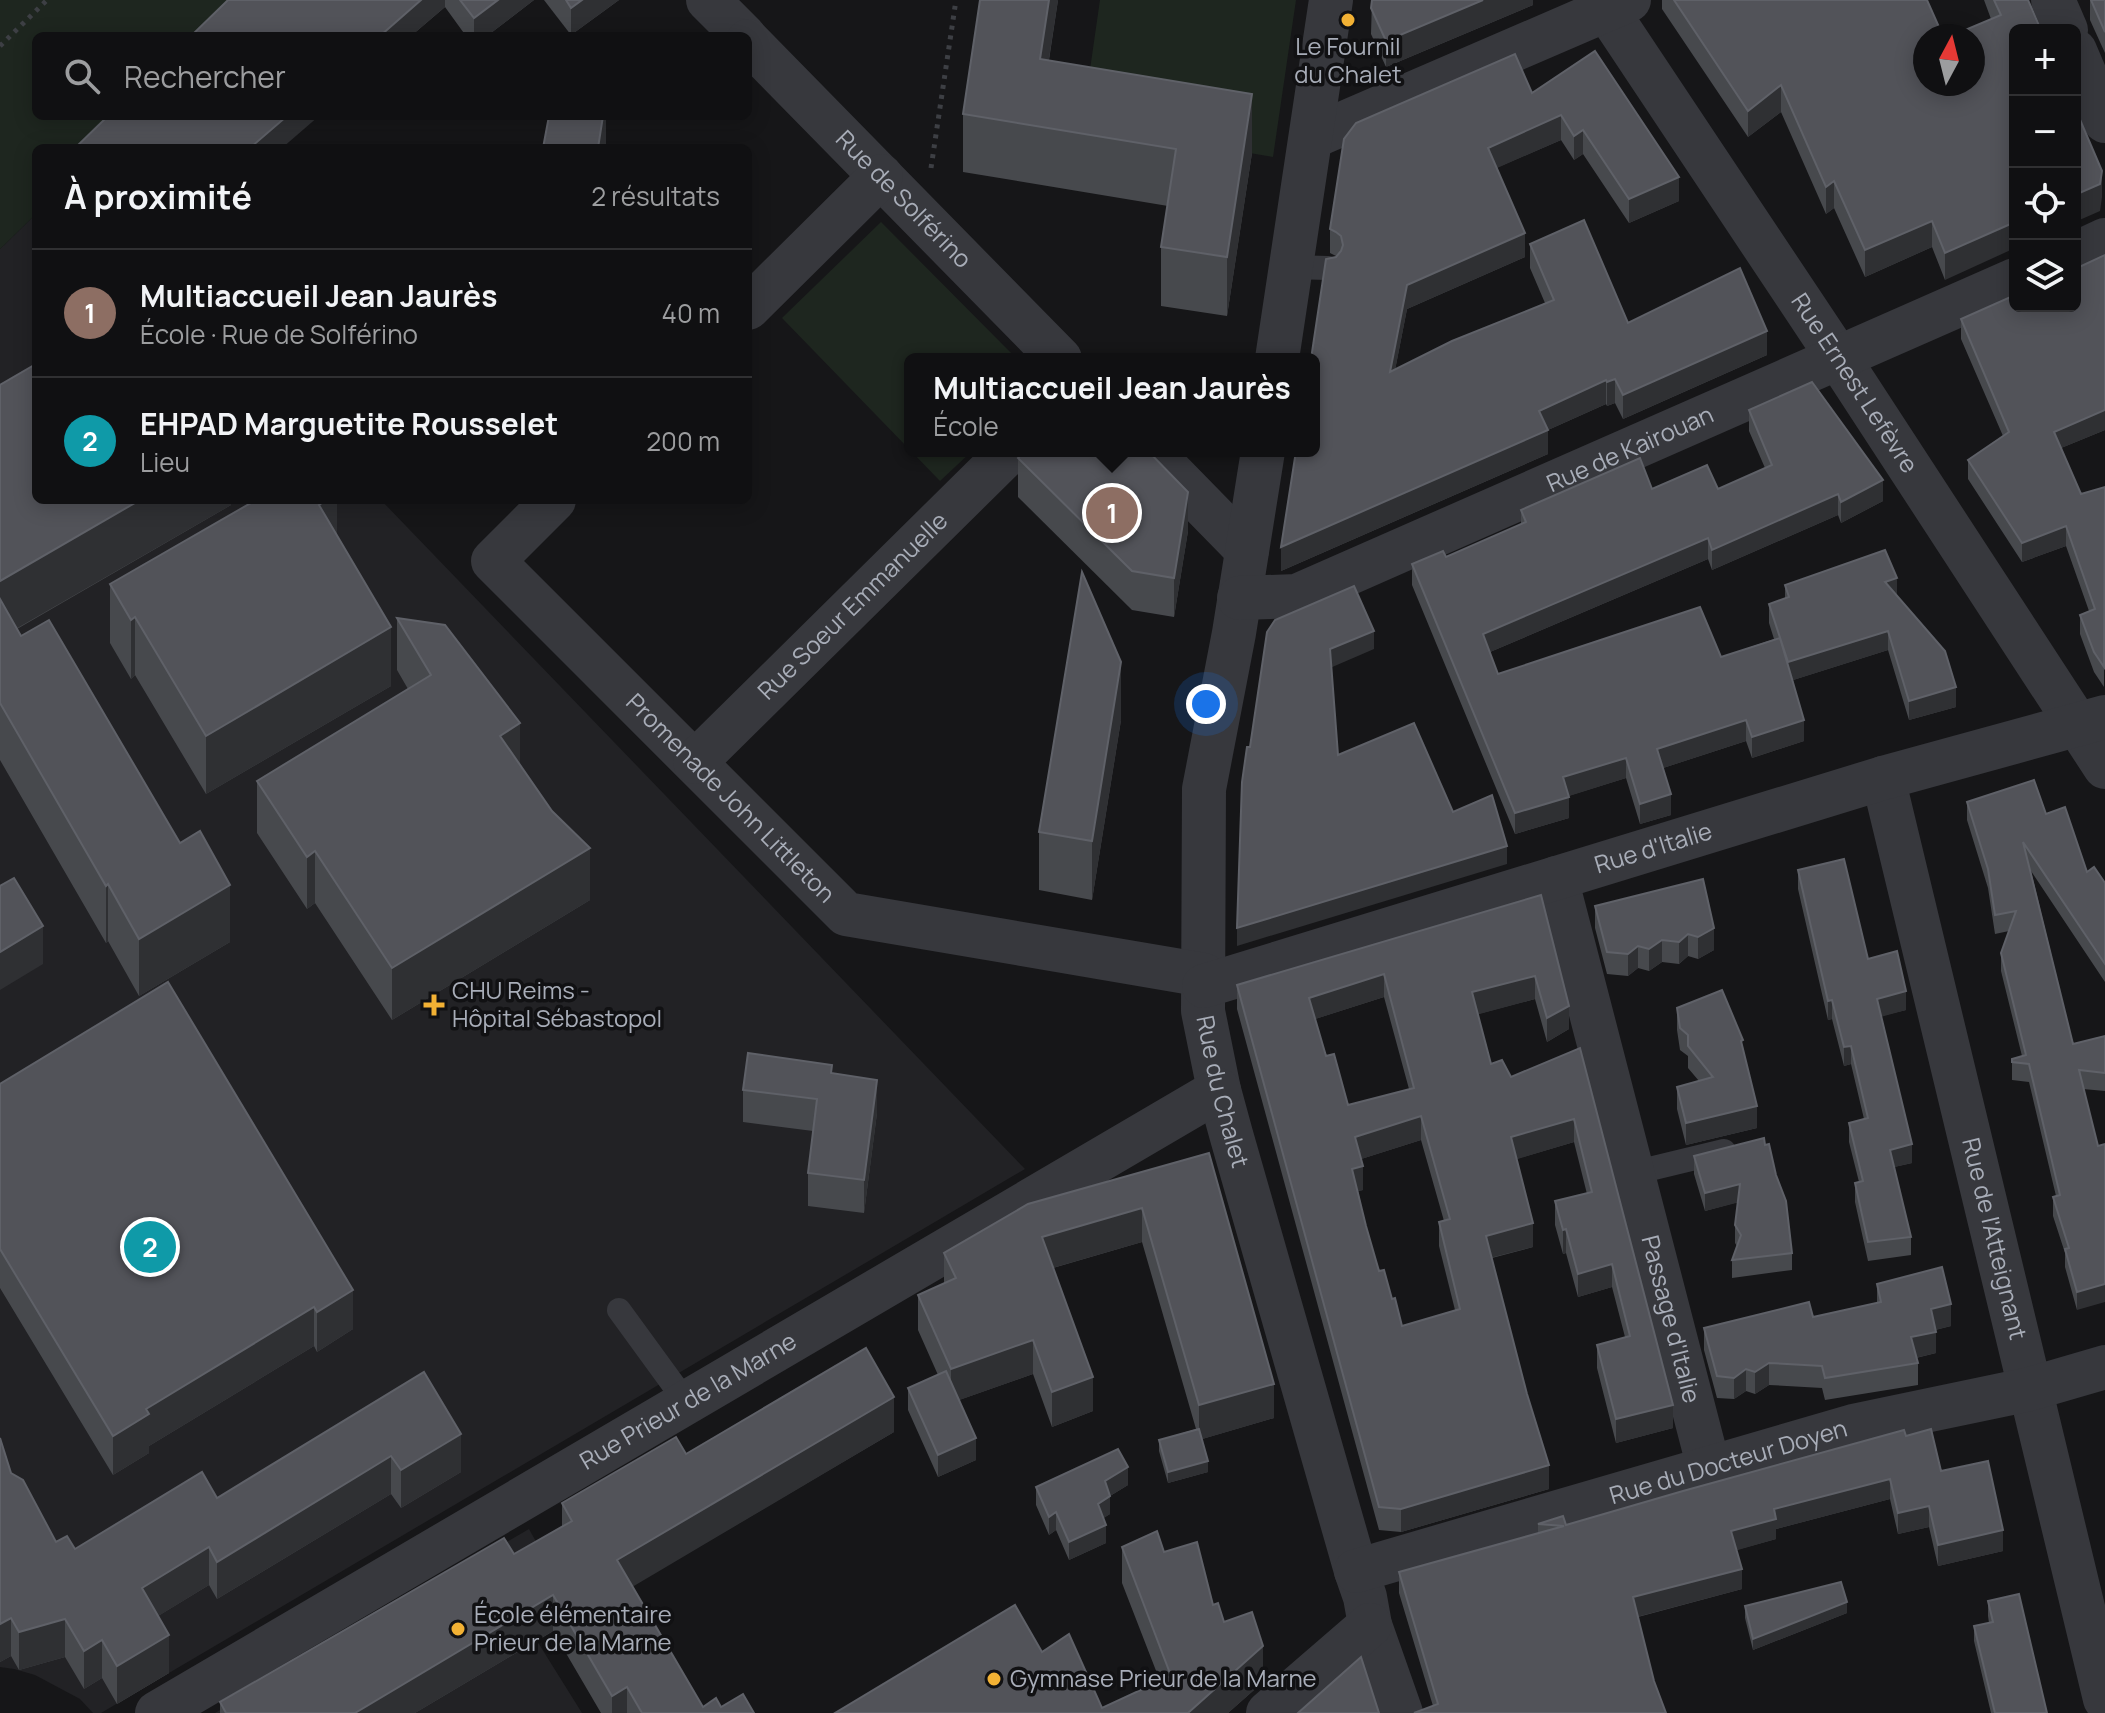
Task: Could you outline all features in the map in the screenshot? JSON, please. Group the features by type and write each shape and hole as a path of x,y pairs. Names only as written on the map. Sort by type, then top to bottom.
{"street":[{"path":"708,0 740,32"},
{"path":"1279,353 1310,268 1312,137 1331,0"},
{"path":"2053,0 2063,24"},
{"path":"1312,137 1611,3"},
{"name":"Rue Ernest Lefèvre","path":"1611,3 1839,359 2091,721 2105,767"},
{"name":"Rue de Solférino","path":"752,45 1054,353"},
{"path":"2081,65 2105,121"},
{"path":"752,304 881,176"},
{"path":"2081,251 2105,240"},
{"name":"Rue de Kairouan","path":"1239,598 1297,596 2009,283"},
{"name":"Rue Soeur Emmanuelle","path":"695,762 1004,457"},
{"path":"1156,457 1247,550"},
{"name":"Rue du Chalet","path":"1262,457 1204,789 1203,1011 1219,1090 1365,1597 1370,1625 1401,1713"},
{"name":"Promenade John Littleton","path":"550,504 493,561 846,914 1204,980"},
{"name":"Rue d'Italie","path":"1204,980 1556,878 1883,778 2091,721"},
{"name":"Rue de l'Atteignant","path":"1883,778 2105,1699"},
{"name":"Passage d'Italie","path":"1556,878 1709,1468"},
{"name":"Rue Prieur de la Marne","path":"157,1713 1219,1090"},
{"name":"Rue du Docteur Doyen","path":"1356,1571 1853,1426 2030,1389 2105,1367"},
{"path":"1268,1713 1370,1625"}],"lane":[{"path":"1633,1173 1741,1147"},
{"path":"619,1310 686,1402"}],"path":[{"path":"0,46 47,0"},
{"path":"913,209 930,175 956,0"}],"shaded area":[{"path":"0,0 257,0 223,32 32,32 32,120 132,120 107,144 32,144 32,218 0,249"},
{"path":"1100,0 1296,0 1273,157 1082,125"},
{"name":"CHU Reims - Hôpital Sébastopol","path":"32,218 32,504 385,504 1025,1169 101,1713 93,1713 80,1699 35,1675 0,1667 0,249"},
{"path":"881,222 1011,353 904,353 904,444 782,318"},
{"path":"917,457 966,457 940,481"},
{"name":"École élémentaire Prieur de la Marne","path":"529,1529 578,1617 537,1641 582,1713 215,1713"}],"building":[{"path":"228,0 421,0 385,32 195,32"},
{"path":"460,0 498,0 474,18"},
{"path":"566,0 582,0 571,8"},
{"path":"980,0 1049,0 1040,59 1252,94 1227,257 1161,247 1176,149 963,114"},
{"path":"1372,0 1483,0 1386,41 1371,8"},
{"path":"1674,0 1927,0 1938,24 1913,24 1913,96 1985,96 1985,24 1980,24 2001,15 1994,0 2028,0 2038,24 2009,24 2009,225 1945,253 1932,221 1865,250 1834,181 1826,187 1781,85 1748,111"},
{"path":"2091,0 2105,0 2105,32"},
{"path":"1595,51 1679,177 1629,199 1583,130 1574,136 1561,115 1488,148 1525,233 1407,285 1390,372 1452,341 1554,300 1530,244 1584,220 1628,323 1740,268 1767,331 1623,395 1615,379 1606,380 1539,411 1548,430 1281,547 1295,457 1320,457 1320,353 1312,353 1326,259 1336,257 1343,245 1341,236 1330,229 1344,139 1356,123 1515,54 1532,93"},
{"path":"104,120 282,120 255,144 79,144"},
{"path":"548,120 602,120 599,144 544,144"},
{"path":"2081,122 2102,171 2100,184 2081,192"},
{"path":"2105,255 2105,410 2054,432 2081,494 2105,487 2104,667 2094,652 2080,615 2095,609 2066,526 2022,543 1968,460 2009,432 1961,319 2009,298 2009,312 2081,312 2081,266"},
{"path":"32,366 32,504 133,504 0,581 0,385"},
{"path":"1812,382 1883,480 1841,502 1838,494 1712,550 1708,538 1483,634 1498,674 1700,607 1721,657 1780,638 1804,720 1752,737 1746,720 1657,749 1671,794 1640,804 1626,758 1563,777 1569,797 1515,813 1412,564 1443,551 1446,557 1526,522 1521,510 1640,458 1652,489 1707,465 1718,489 1772,465 1749,410"},
{"path":"1154,457 1188,492 1174,578 1132,571 1018,458"},
{"path":"249,504 320,504 391,627 206,736 135,617 131,620 110,584"},
{"path":"1885,550 1897,578 1885,582 1945,651 1956,687 1909,701 1888,631 1788,662 1769,604 1789,597 1785,585"},
{"path":"1082,572 1121,662 1092,841 1039,832"},
{"path":"1354,586 1374,631 1330,649 1338,755 1414,723 1453,812 1492,795 1507,846 1237,928 1242,782 1267,632 1275,620"},
{"path":"0,599 21,636 49,620 180,843 200,831 230,885 139,939 0,703"},
{"path":"397,618 445,625 520,723 500,736 552,811 590,848 392,968 315,851 307,857 257,781 431,675"},
{"path":"2034,780 2046,814 2065,807 2087,872 2094,867 2105,883 2105,964 2023,842 2073,1044 2105,1036 2105,1073 2079,1070 2098,1146 2105,1144 2105,1284 2077,1292 2065,1249 2069,1248 2053,1197 2060,1195 2029,1064 2012,1062 2012,1059 2026,1055 2001,953 2016,911 1995,915 1988,869 1967,802"},
{"path":"1844,859 1868,959 1897,951 1906,991 1877,999 1912,1144 1890,1150 1911,1237 1868,1242 1855,1183 1863,1181 1849,1123 1868,1118 1851,1046 1844,1047 1832,1000 1828,1001 1798,870"},
{"path":"14,878 43,926 0,952 0,886"},
{"path":"1703,879 1714,928 1698,937 1688,934 1679,942 1662,940 1649,949 1638,946 1628,954 1607,952 1595,906"},
{"path":"1541,895 1569,1006 1547,1018 1535,976 1472,992 1491,1064 1502,1060 1511,1077 1580,1048 1673,1405 1616,1419 1597,1345 1630,1336 1612,1264 1578,1274 1555,1201 1592,1192 1574,1119 1511,1137 1533,1223 1486,1236 1549,1465 1401,1509 1379,1507 1237,985","holes":["1384,974 1414,1088 1348,1105 1334,1054 1326,1056 1309,998","1421,1116 1450,1219 1439,1222 1460,1309 1402,1326 1384,1270 1379,1271 1352,1169 1363,1166 1355,1137"]},
{"path":"168,982 353,1290 317,1312 314,1307 146,1409 149,1414 113,1436 0,1249 0,1084"},
{"path":"1722,990 1743,1040 1757,1106 1686,1123 1677,1087 1713,1077 1688,1046 1688,1035 1680,1028 1677,1008"},
{"path":"748,1053 832,1065 831,1073 877,1080 864,1180 808,1173 817,1099 743,1090"},
{"path":"1764,1138 1765,1145 1769,1144 1786,1201 1792,1253 1732,1260 1741,1235 1735,1225 1740,1184 1705,1193 1694,1156"},
{"path":"1209,1153 1274,1384 1199,1405 1142,1208 1042,1237 1093,1377 1052,1392 1033,1340 951,1369 918,1295 956,1278 944,1253 1028,1204"},
{"path":"1942,1267 1951,1304 1931,1309 1936,1332 1911,1337 1918,1363 1825,1378 1822,1366 1769,1363 1755,1372 1746,1369 1734,1378 1717,1376 1704,1328 1809,1302 1813,1317 1881,1302 1877,1284"},
{"path":"866,1348 894,1397 617,1560 703,1707 716,1698 721,1707 743,1694 754,1713 642,1713 627,1687 612,1696 553,1595 355,1713 226,1713 220,1702 504,1538 514,1554 572,1521 562,1503 676,1437 686,1454"},
{"path":"946,1371 976,1438 938,1455 908,1388"},
{"path":"424,1372 461,1434 401,1470 391,1456 217,1562 209,1547 142,1588 169,1635 117,1666 102,1640 84,1651 65,1619 19,1632 11,1618 0,1624 0,1438 11,1473 23,1480 56,1542 67,1536 75,1549 202,1472 217,1498"},
{"path":"1199,1429 1208,1461 1168,1472 1159,1440"},
{"path":"1931,1429 1941,1471 1988,1461 2003,1530 1938,1545 1929,1506 1898,1513 1890,1479 1774,1509 1776,1519 1731,1531 1742,1569 1633,1597 1654,1681 1666,1713 1414,1713 1438,1704 1399,1572 1564,1526 1538,1524 1563,1516 1566,1525 1904,1430 1906,1436"},
{"path":"1118,1449 1128,1467 1105,1481 1110,1496 1098,1504 1106,1525 1069,1542 1056,1512 1049,1517 1036,1487"},
{"path":"1157,1531 1164,1552 1197,1542 1213,1605 1218,1603 1224,1622 1252,1612 1263,1646 1188,1713 835,1713 1015,1605 1042,1652 1069,1634 1102,1708 1171,1676 1122,1547"},
{"path":"1841,1582 1847,1602 1753,1639 1745,1606"},
{"path":"2019,1594 2047,1713 1995,1713 1974,1626 1993,1622 1988,1601"},
{"path":"1361,1657 1379,1713 1298,1713"}],"place":[{"name":"Le Fournil du Chalet","path":"1348,20"},
{"name":"Multiaccueil Jean Jaurès","path":"1112,513"},
{"name":"CHU Reims - Hôpital Sébastopol","path":"434,1005"},
{"name":"EHPAD Marguetite Rousselet","path":"150,1247"},
{"name":"École élémentaire Prieur de la Marne","path":"458,1629"},
{"name":"Gymnase Prieur de la Marne","path":"994,1679"}]}
